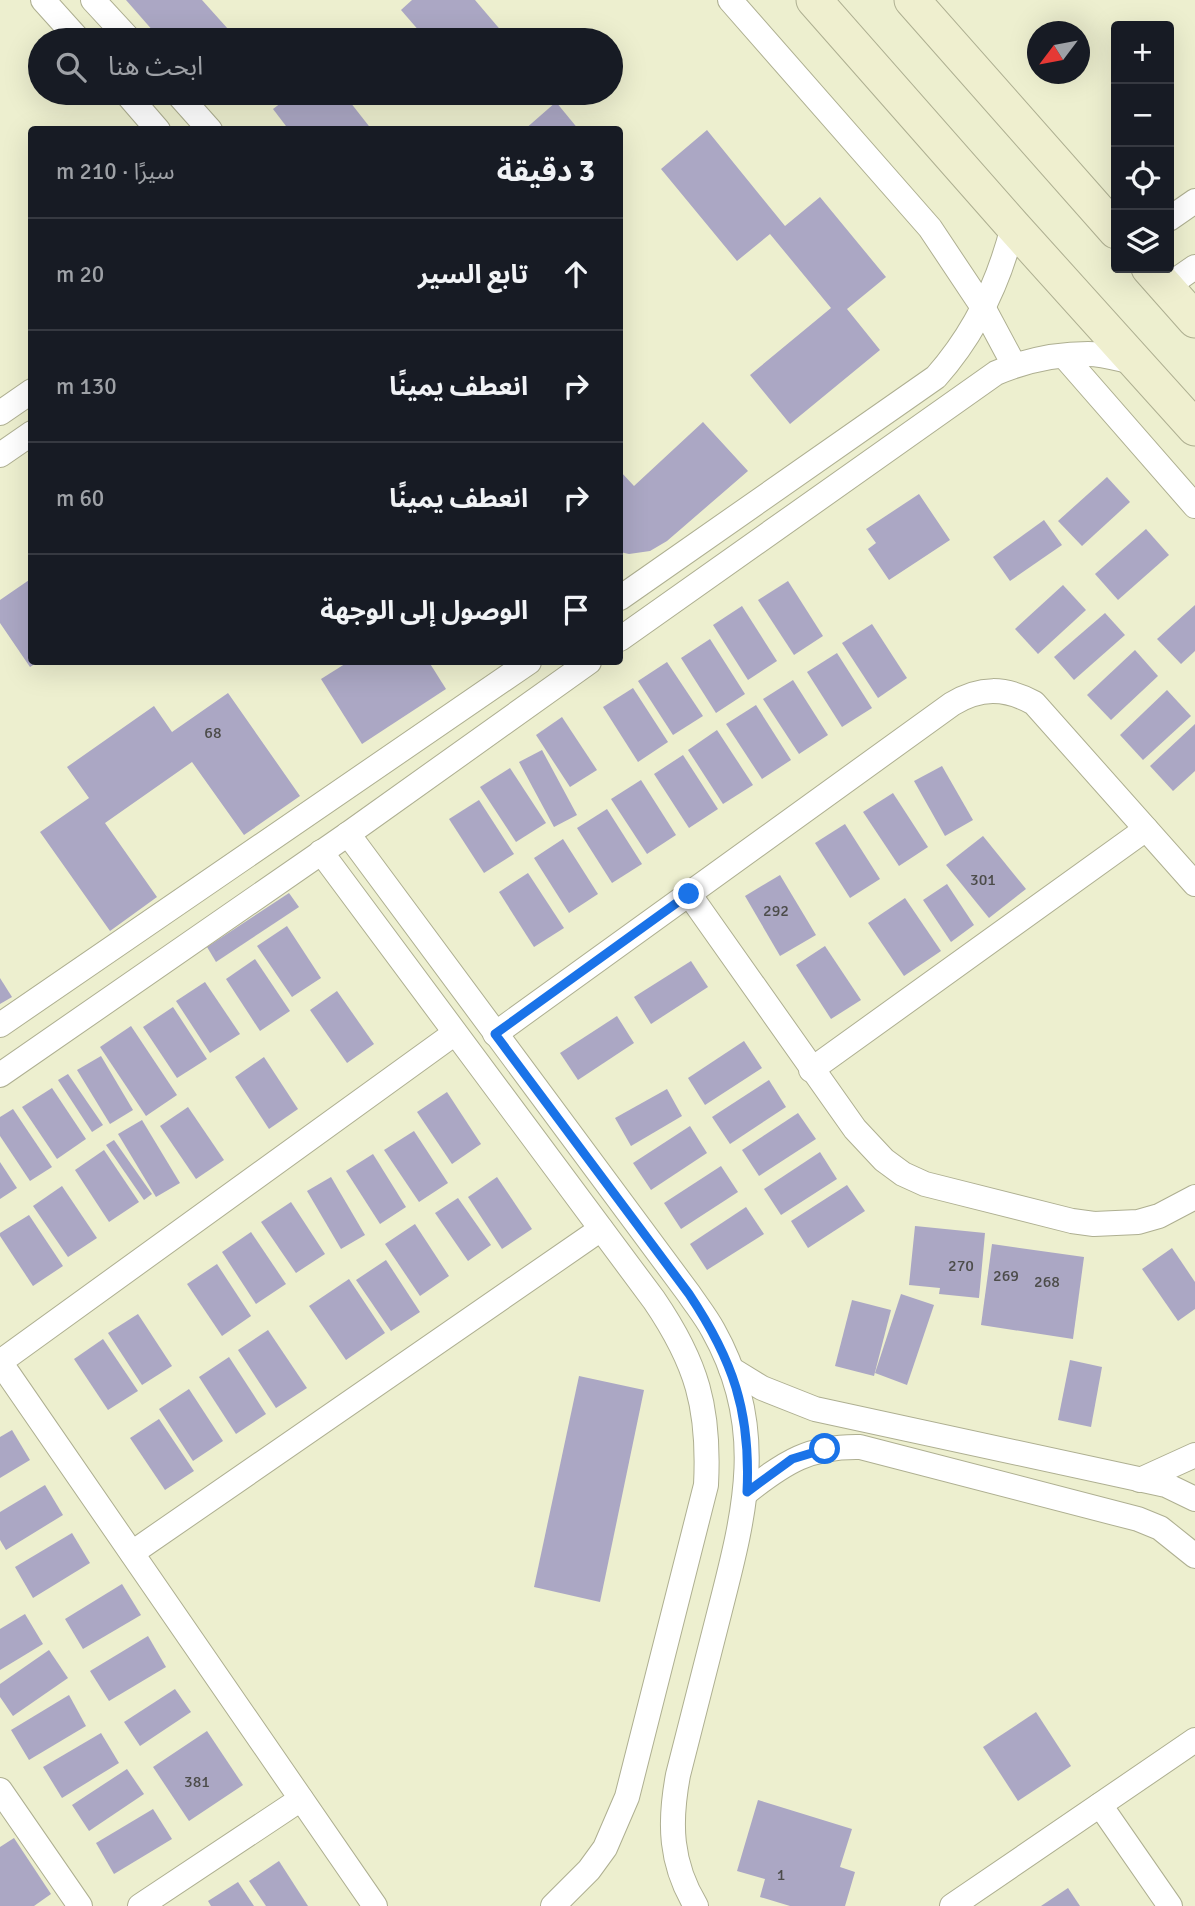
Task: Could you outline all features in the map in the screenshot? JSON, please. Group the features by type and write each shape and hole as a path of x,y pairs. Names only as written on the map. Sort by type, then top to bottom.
{"street":[{"path":"43,0 68,28"},
{"path":"93,0 119,28"},
{"path":"730,0 923,219 984,309 1014,366"},
{"path":"814,0 1195,428"},
{"path":"912,0 1111,225"},
{"path":"137,105 155,126"},
{"path":"188,105 206,126"},
{"path":"1174,216 1195,201"},
{"path":"630,580 936,377 954,357 984,309 1006,254 1013,226"},
{"path":"1195,267 1157,277 1195,320"},
{"path":"623,637 996,373 1014,366 1090,354 1138,363"},
{"path":"1064,356 1195,506"},
{"path":"0,413 28,394"},
{"path":"0,455 28,436"},
{"path":"34,1051 5,1022 525,665"},
{"path":"0,1075 348,834 585,665"},
{"path":"495,1034 952,704 964,697 990,690 1019,695 1034,703 1195,884"},
{"path":"811,1070 1146,829"},
{"path":"348,834 689,1294 713,1329 731,1369 743,1413 747,1446 747,1492 737,1544 672,1808 673,1841 680,1873 696,1906"},
{"path":"321,852 676,1332 693,1368 703,1406 708,1445 706,1485 627,1797 605,1848 590,1870 554,1906"},
{"path":"689,894 811,1070 868,1146 903,1174 925,1184 1059,1218 1094,1224 1138,1222 1159,1216 1195,1197"},
{"path":"375,1906 0,1362 455,1033"},
{"path":"132,1553 601,1228"},
{"path":"731,1369 762,1388 815,1409 1166,1485 1195,1499"},
{"path":"747,1492 792,1459 825,1449 860,1447 1138,1519 1160,1528 1195,1556"},
{"path":"1140,1480 1195,1455"},
{"path":"952,1906 1195,1740"},
{"path":"0,1790 80,1906"},
{"path":"140,1906 301,1798"},
{"path":"1100,1805 1170,1906"}],"building":[{"path":"126,0 202,0 227,28 150,28"},
{"path":"412,0 475,0 499,28 417,28 401,10"},
{"path":"278,105 352,105 369,126 286,126 273,109"},
{"path":"553,105 558,105 576,126 529,126"},
{"path":"707,130 785,226 820,197 886,277 847,309 880,350 790,424 750,375 831,308 770,234 737,261 661,169"},
{"path":"703,422 748,471 667,541 650,551 629,554 623,553 623,474 634,486"},
{"path":"1107,477 1130,502 1082,546 1058,521"},
{"path":"919,494 950,540 889,580 868,549 876,543 866,529"},
{"path":"1044,520 1062,545 1010,581 993,557"},
{"path":"1146,529 1169,555 1118,600 1095,574"},
{"path":"28,581 28,664 0,623 0,600"},
{"path":"788,581 823,636 794,655 758,600"},
{"path":"1063,585 1086,610 1038,654 1015,629"},
{"path":"1195,605 1195,651 1181,664 1157,639"},
{"path":"742,606 777,661 748,680 713,625"},
{"path":"1105,613 1125,635 1074,680 1054,657"},
{"path":"872,624 907,678 878,698 842,643"},
{"path":"710,639 745,694 716,713 681,658"},
{"path":"1135,650 1158,676 1111,720 1087,695"},
{"path":"837,653 872,708 842,727 807,672"},
{"path":"667,662 703,716 673,735 638,681"},
{"path":"343,665 431,665 446,689 362,744 321,679"},
{"path":"793,680 828,735 799,754 763,699"},
{"path":"633,688 668,742 638,762 603,707"},
{"path":"1167,690 1191,716 1143,760 1120,735"},
{"path":"228,693 300,796 244,835 192,762 105,823 157,897 110,931 40,832 89,798 67,767 154,706 172,732"},
{"path":"756,705 791,760 762,779 726,724"},
{"path":"562,717 597,770 570,787 536,735"},
{"path":"1195,724 1195,771 1173,791 1150,766"},
{"path":"717,730 753,785 723,804 688,750"},
{"path":"542,750 577,815 554,827 519,762"},
{"path":"683,755 718,809 689,828 654,774"},
{"path":"942,766 973,820 945,836 914,781"},
{"path":"510,768 546,823 516,842 480,787"},
{"path":"641,780 676,835 647,854 611,799"},
{"path":"893,793 928,847 899,866 863,812"},
{"path":"479,800 514,854 484,873 449,819"},
{"path":"607,809 642,864 612,883 577,828"},
{"path":"845,824 880,879 850,898 815,843"},
{"path":"983,836 1026,889 989,918 946,865"},
{"path":"563,839 598,894 569,913 534,858"},
{"path":"528,873 564,928 534,947 499,892"},
{"path":"780,875 816,935 780,956 745,896"},
{"path":"947,884 974,925 951,942 923,900"},
{"path":"289,893 299,907 216,962 207,947"},
{"path":"905,898 941,951 904,976 868,923"},
{"path":"287,926 321,978 292,997 257,946"},
{"path":"825,946 861,1000 831,1019 796,965"},
{"path":"255,959 290,1011 260,1031 226,979"},
{"path":"691,961 708,987 651,1024 634,997"},
{"path":"0,978 12,997 0,1004"},
{"path":"205,982 240,1034 210,1053 176,1001"},
{"path":"337,991 374,1044 347,1063 310,1010"},
{"path":"173,1007 207,1059 177,1078 143,1027"},
{"path":"617,1016 634,1043 578,1080 560,1053"},
{"path":"131,1026 177,1095 146,1116 100,1047"},
{"path":"744,1041 762,1068 705,1105 688,1078"},
{"path":"101,1056 133,1110 110,1124 77,1070"},
{"path":"264,1057 298,1109 269,1129 235,1077"},
{"path":"68,1074 103,1125 92,1132 58,1080"},
{"path":"769,1080 786,1107 730,1144 712,1117"},
{"path":"52,1088 86,1139 57,1159 22,1107"},
{"path":"667,1089 682,1116 631,1146 615,1118"},
{"path":"447,1092 481,1144 452,1164 417,1112"},
{"path":"188,1107 224,1160 196,1179 160,1126"},
{"path":"13,1109 52,1167 30,1181 0,1136 0,1117"},
{"path":"798,1113 816,1139 759,1176 742,1150"},
{"path":"142,1120 180,1183 156,1197 118,1134"},
{"path":"690,1126 707,1153 651,1190 633,1163"},
{"path":"414,1131 448,1183 419,1202 384,1150"},
{"path":"114,1140 152,1194 144,1200 106,1145"},
{"path":"104,1150 139,1202 109,1222 75,1170"},
{"path":"820,1152 837,1179 781,1215 764,1189"},
{"path":"373,1154 406,1207 380,1224 346,1171"},
{"path":"0,1162 17,1188 0,1199"},
{"path":"721,1166 738,1192 681,1229 664,1203"},
{"path":"331,1177 365,1235 341,1249 307,1191"},
{"path":"497,1177 532,1229 502,1249 468,1197"},
{"path":"847,1185 865,1211 808,1248 791,1221"},
{"path":"62,1186 97,1238 68,1257 33,1206"},
{"path":"458,1198 491,1245 468,1261 435,1213"},
{"path":"291,1202 325,1254 296,1273 261,1222"},
{"path":"746,1207 764,1234 707,1270 690,1244"},
{"path":"29,1215 63,1266 33,1286 0,1236 0,1233"},
{"path":"415,1224 449,1276 420,1296 385,1244"},
{"path":"915,1226 985,1233 979,1298 939,1294 940,1288 909,1285"},
{"path":"251,1232 286,1284 256,1304 222,1252"},
{"path":"992,1244 1084,1257 1073,1339 981,1325"},
{"path":"1172,1248 1195,1282 1195,1309 1178,1321 1142,1269"},
{"path":"386,1260 420,1312 391,1331 356,1280"},
{"path":"217,1264 251,1316 222,1336 187,1284"},
{"path":"349,1279 385,1333 346,1360 309,1306"},
{"path":"901,1294 934,1305 907,1385 875,1373"},
{"path":"852,1300 891,1310 874,1376 835,1366"},
{"path":"138,1314 172,1366 142,1385 108,1333"},
{"path":"268,1330 307,1388 276,1408 238,1350"},
{"path":"103,1339 138,1391 108,1410 74,1359"},
{"path":"229,1357 266,1414 236,1434 199,1377"},
{"path":"1070,1360 1102,1367 1091,1427 1058,1420"},
{"path":"579,1376 644,1390 600,1602 534,1587"},
{"path":"189,1389 223,1441 193,1461 159,1409"},
{"path":"159,1419 194,1471 165,1490 130,1438"},
{"path":"12,1430 30,1460 0,1478 0,1437"},
{"path":"45,1485 63,1515 6,1550 0,1540 0,1512"},
{"path":"72,1533 90,1563 33,1598 15,1567"},
{"path":"122,1584 141,1615 83,1649 65,1619"},
{"path":"25,1614 43,1644 0,1670 0,1629"},
{"path":"148,1636 166,1667 109,1701 90,1671"},
{"path":"49,1650 68,1678 13,1716 0,1697 0,1684"},
{"path":"175,1689 191,1712 140,1746 124,1722"},
{"path":"69,1695 86,1726 29,1760 11,1730"},
{"path":"1036,1712 1071,1766 1018,1801 983,1747"},
{"path":"207,1731 243,1785 189,1821 153,1767"},
{"path":"101,1733 119,1763 62,1798 43,1767"},
{"path":"127,1769 144,1794 89,1831 72,1805"},
{"path":"758,1800 852,1829 840,1867 855,1872 845,1906 790,1906 760,1897 765,1879 737,1871"},
{"path":"153,1809 172,1839 114,1874 96,1843"},
{"path":"14,1838 51,1894 34,1906 0,1906 0,1847"},
{"path":"279,1861 308,1906 266,1906 249,1881"},
{"path":"238,1882 254,1906 211,1906 208,1901"},
{"path":"1068,1888 1080,1906 1041,1906"}],"route":[{"path":"689,894 495,1034 713,1329 731,1369 743,1413 748,1457 747,1492 792,1459 825,1449"}]}
